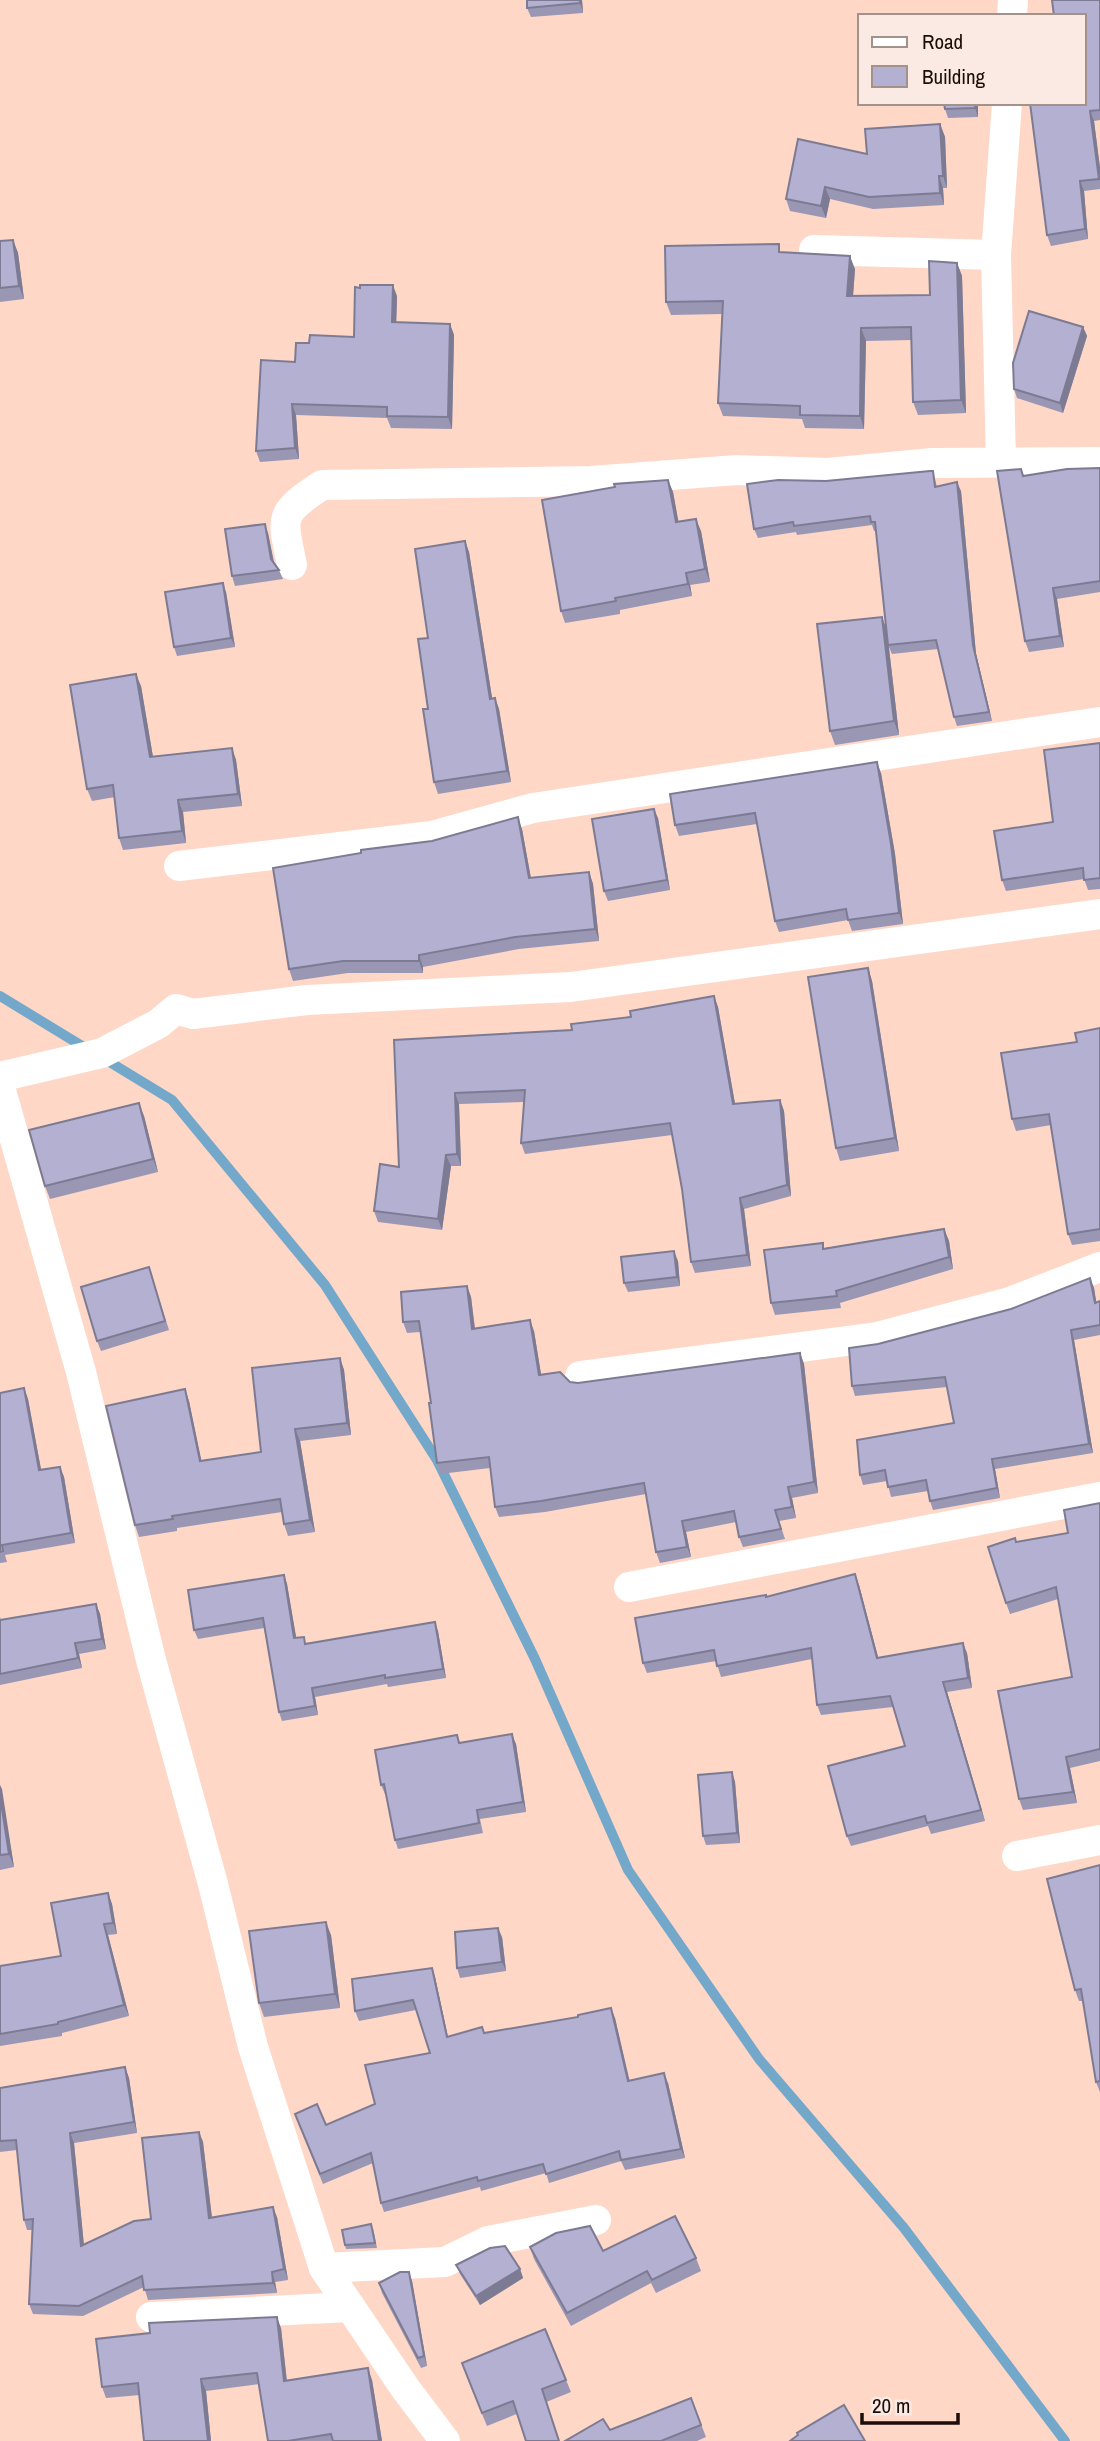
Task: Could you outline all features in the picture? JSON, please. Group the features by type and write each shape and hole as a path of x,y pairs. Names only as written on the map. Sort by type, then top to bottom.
{"street":[{"path":"1001,463 996,256 1007,105"},
{"path":"814,250 996,256"},
{"path":"292,565 284,527 289,510 322,485 591,481 737,470 828,473 932,463 1100,461"},
{"path":"179,866 432,836 533,808 1100,722"},
{"path":"0,1077 102,1054 158,1024 178,1009 193,1014 307,1000 571,987 1100,914"},
{"path":"0,1087 81,1372 151,1660 213,1884 253,2047 324,2268 405,2388 445,2441"},
{"path":"580,1376 877,1337 1010,1302 1100,1267"},
{"path":"629,1587 1100,1497"},
{"path":"1017,1856 1100,1840"},
{"path":"324,2268 445,2262 488,2241 596,2220"},
{"path":"151,2318 350,2307"}],"building":[{"path":"527,0 580,0 580,3 527,8"},
{"path":"1052,0 1100,0 1100,110 1090,111 1099,179 1080,181 1085,229 1047,235 1030,105 1086,105 1086,14 1054,14"},
{"path":"944,105 975,105 975,108 945,109"},
{"path":"940,124 943,176 939,176 940,193 869,197 825,187 821,206 786,199 798,139 867,154 865,129"},
{"path":"13,240 19,286 0,288 0,241"},
{"path":"779,244 779,252 850,256 847,296 930,295 929,261 957,263 961,400 913,402 911,327 861,328 860,416 800,415 800,406 718,403 723,301 666,302 665,246"},
{"path":"360,285 393,285 392,322 450,324 448,417 387,416 387,407 292,404 295,448 256,451 261,360 295,362 296,343 309,343 310,335 354,337 355,287 360,288"},
{"path":"1029,311 1083,327 1060,403 1014,389 1013,363"},
{"path":"1100,468 1100,581 1053,588 1060,636 1025,641 997,471 1021,469 1023,476 1067,469"},
{"path":"933,471 935,487 957,482 973,645 989,712 954,717 936,640 888,645 875,522 871,522 870,516 794,526 793,522 754,529 747,484 778,480 826,481"},
{"path":"668,480 676,522 696,519 705,569 686,573 688,584 561,611 542,500 615,487 614,484"},
{"path":"265,524 271,559 279,570 232,576 225,529"},
{"path":"465,541 490,699 495,698 507,771 434,782 423,709 428,709 418,639 428,638 415,549"},
{"path":"223,583 231,638 174,647 165,592"},
{"path":"882,617 894,721 830,731 817,624"},
{"path":"136,674 150,757 232,748 238,794 178,800 182,831 119,838 113,785 87,789 70,685"},
{"path":"1100,743 1100,878 1084,880 1083,868 1002,880 994,831 1053,822 1044,750"},
{"path":"877,762 899,913 848,920 846,909 775,921 755,813 675,825 670,794"},
{"path":"654,809 667,880 604,891 592,819"},
{"path":"518,817 529,878 589,872 595,929 515,937 419,955 419,961 343,961 289,969 273,868 361,853 361,850 432,841"},
{"path":"868,968 895,1138 836,1148 808,977"},
{"path":"714,996 733,1104 780,1100 787,1185 740,1198 747,1255 691,1262 670,1123 521,1143 525,1090 455,1093 457,1154 446,1155 438,1219 374,1211 380,1164 399,1167 394,1040 572,1030 571,1024 631,1017 630,1011"},
{"path":"1100,1028 1100,1229 1068,1234 1049,1114 1012,1119 1001,1053 1077,1042 1075,1033"},
{"path":"139,1103 153,1159 45,1186 29,1130"},
{"path":"944,1229 949,1257 836,1291 837,1296 771,1303 764,1250 823,1243 823,1249"},
{"path":"674,1251 677,1277 624,1283 621,1257"},
{"path":"149,1267 165,1321 97,1341 81,1287"},
{"path":"1090,1278 1095,1303 1100,1301 1100,1325 1071,1330 1089,1444 992,1459 997,1488 930,1501 926,1480 888,1487 885,1470 860,1475 857,1440 954,1423 945,1377 852,1386 849,1348 878,1344 1011,1309"},
{"path":"467,1286 472,1329 530,1320 539,1375 560,1372 570,1382 800,1353 814,1482 788,1487 792,1507 775,1510 781,1529 739,1537 734,1511 682,1521 687,1547 656,1552 644,1483 495,1507 489,1457 437,1463 419,1321 403,1322 401,1292"},
{"path":"340,1358 347,1423 295,1429 310,1520 284,1524 280,1499 172,1516 173,1519 135,1525 106,1406 185,1389 200,1461 261,1452 252,1368"},
{"path":"24,1388 39,1470 60,1467 71,1533 2,1545 3,1551 0,1552 0,1393"},
{"path":"1100,1503 1100,1749 1066,1757 1073,1792 1019,1799 998,1691 1072,1677 1056,1587 1006,1603 988,1547 1015,1538 1016,1542 1068,1533 1064,1510"},
{"path":"855,1574 877,1658 963,1643 968,1678 943,1682 981,1810 927,1823 925,1816 847,1836 828,1766 905,1746 890,1696 817,1705 811,1648 717,1666 714,1650 643,1663 635,1618 766,1597"},
{"path":"284,1575 294,1638 304,1637 305,1644 435,1622 443,1669 385,1678 385,1675 312,1688 315,1706 279,1712 263,1618 194,1630 188,1590"},
{"path":"96,1604 102,1639 75,1643 78,1658 0,1674 0,1620"},
{"path":"512,1734 523,1802 477,1810 479,1823 395,1840 375,1750 457,1735 459,1743"},
{"path":"732,1772 737,1833 703,1836 698,1775"},
{"path":"0,1796 9,1854 0,1855"},
{"path":"1100,1865 1100,2081 1096,2082 1081,1989 1075,1990 1047,1879"},
{"path":"108,1893 113,1923 104,1924 124,2005 58,2024 0,2034 0,1966 61,1956 51,1903"},
{"path":"326,1922 335,1994 259,2003 249,1931"},
{"path":"498,1928 502,1962 457,1968 455,1932"},
{"path":"432,1968 447,2037 482,2027 484,2033 578,2017 611,2008 628,2081 664,2073 681,2149 621,2160 619,2151 546,2174 543,2164 478,2181 477,2177 381,2203 371,2153 320,2174 295,2114 317,2104 326,2125 375,2104 365,2065 430,2053 413,2000 355,2011 352,1979"},
{"path":"125,2067 134,2122 70,2133 81,2246 134,2221 151,2219 142,2138 199,2132 209,2218 273,2207 284,2269 272,2272 273,2283 144,2290 142,2276 79,2306 29,2304 33,2219 24,2220 16,2140 0,2141 0,2088"},
{"path":"675,2216 696,2258 652,2280 647,2271 567,2313 530,2247 556,2233 590,2226 603,2251"},
{"path":"371,2224 375,2243 345,2245 342,2230"},
{"path":"505,2246 520,2269 476,2296 456,2265 490,2248"},
{"path":"400,2272 409,2272 424,2356 418,2358 379,2283"},
{"path":"277,2317 284,2381 368,2368 379,2441 333,2441 331,2434 288,2441 268,2441 257,2373 201,2379 208,2441 144,2441 138,2383 102,2387 96,2339 150,2333 149,2323"},
{"path":"545,2329 566,2380 542,2389 559,2441 526,2441 513,2401 482,2413 462,2363"},
{"path":"691,2398 701,2425 661,2441 565,2441 603,2419 610,2430"},
{"path":"844,2405 865,2441 790,2441 797,2433"}],"waterway":[{"path":"0,996 87,1049"},
{"path":"103,1058 172,1100 325,1285 437,1460 535,1659 628,1870 759,2059 904,2228 1065,2441"}]}
